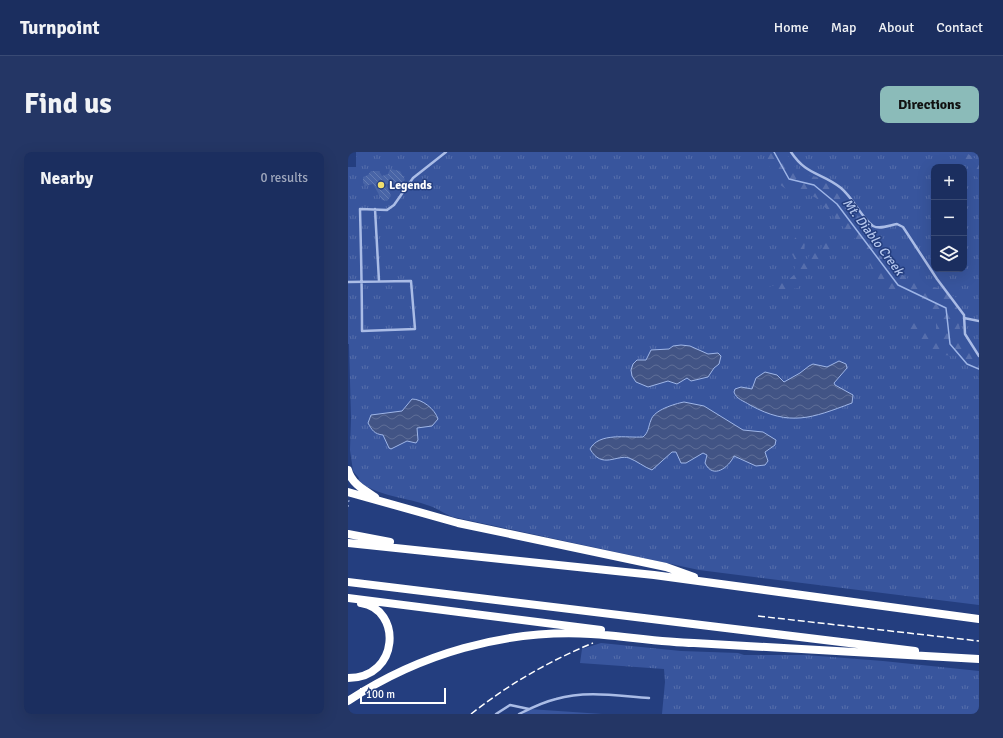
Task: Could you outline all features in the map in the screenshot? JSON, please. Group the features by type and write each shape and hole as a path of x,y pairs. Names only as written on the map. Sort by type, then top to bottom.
{"highway":[{"path":"348,470 350,476 355,482 381,501"},
{"path":"349,492 458,523 666,567 710,582"},
{"path":"350,534 430,550"},
{"path":"349,543 430,550 710,582 979,619"},
{"path":"348,582 979,659"},
{"path":"348,598 613,631 691,643"},
{"path":"348,601 365,604 379,613 387,627 390,643 387,655 380,666 365,676 348,678"},
{"path":"348,701 378,683 415,664 458,649 505,639 548,634 576,634 691,643 979,659"}],"lane":[{"path":"348,282 361,281 411,281 415,329 362,331 361,281 360,209 386,210 394,205 413,178 446,152"},
{"path":"791,152 804,169 840,187 853,199 864,216 874,226 879,228 897,224 903,227 936,279 964,315 965,334 979,356"},
{"path":"375,209 379,281"},
{"path":"964,318 979,321"},
{"path":"519,714 558,698 572,696 604,695 649,698"},
{"path":"496,714 510,705 529,710"}],"path":[{"path":"348,507 349,492"}],"green space":[{"path":"356,152 979,152 979,605 699,570 453,517 430,506 383,493 366,486 358,480 359,478 353,471 350,450 351,418 348,344 348,167 356,167"},
{"path":"766,152 785,152 799,173 826,179 838,194 848,202 879,244 892,267 908,279 921,285 939,288 957,298 957,316 960,329 979,356 979,377 973,373 960,356 942,355 924,348 908,327 919,319 936,332 936,314 920,307 898,286 894,296 880,281 868,262 862,246 816,198 807,194 785,189 781,185 773,175 768,164"},
{"path":"951,152 965,152 979,161 979,180 967,164"},
{"path":"801,230 805,243 804,254 806,263 811,252 819,251 826,242 832,250 826,259 805,271 798,288 770,292 769,287 787,281 795,274 794,258 790,250 793,241"},
{"path":"601,643 681,651 738,653 744,655 806,655 979,671 979,714 662,714 665,682 664,669 580,663 582,649"},
{"path":"529,709 602,714 519,714"}],"water":[{"path":"673,346 690,346 708,354 718,353 721,356 719,364 714,368 708,377 691,381 687,378 677,384 668,381 648,387 636,382 632,376 631,370 633,364 637,360 646,360 651,350 669,349"},
{"path":"839,361 846,364 847,368 834,383 853,395 852,403 825,413 801,418 777,416 764,412 750,405 738,398 734,392 735,389 741,387 752,389 756,378 765,372 777,375 784,382 813,364 827,367"},
{"path":"412,399 416,399 428,405 438,419 432,426 417,428 418,440 416,443 407,441 391,449 389,448 383,435 375,433 369,425 368,423 371,415 402,411"},
{"path":"684,402 704,406 743,430 763,432 776,440 775,445 765,452 768,461 765,465 756,466 734,456 725,468 712,471 705,463 707,455 703,453 686,463 681,463 676,452 672,452 652,470 629,458 624,457 610,460 599,459 590,449 600,440 607,438 643,437 653,416 656,413 670,406"}],"building":[{"name":"Legends","path":"390,169 400,171 405,180 400,185 386,184 391,196 387,201 382,200 373,184 366,186 363,183 363,177 368,175 371,171 379,171 382,176 388,174"}],"waterway":[{"name":"Mt. Diablo Creek","path":"774,152 789,179 814,185 837,204 898,285 946,308 950,344 967,364 979,369"}],"railway":[{"path":"758,616 979,641"},
{"path":"471,714 515,683 545,665 593,643"}],"place":[{"name":"Legends","path":"381,185"}]}
